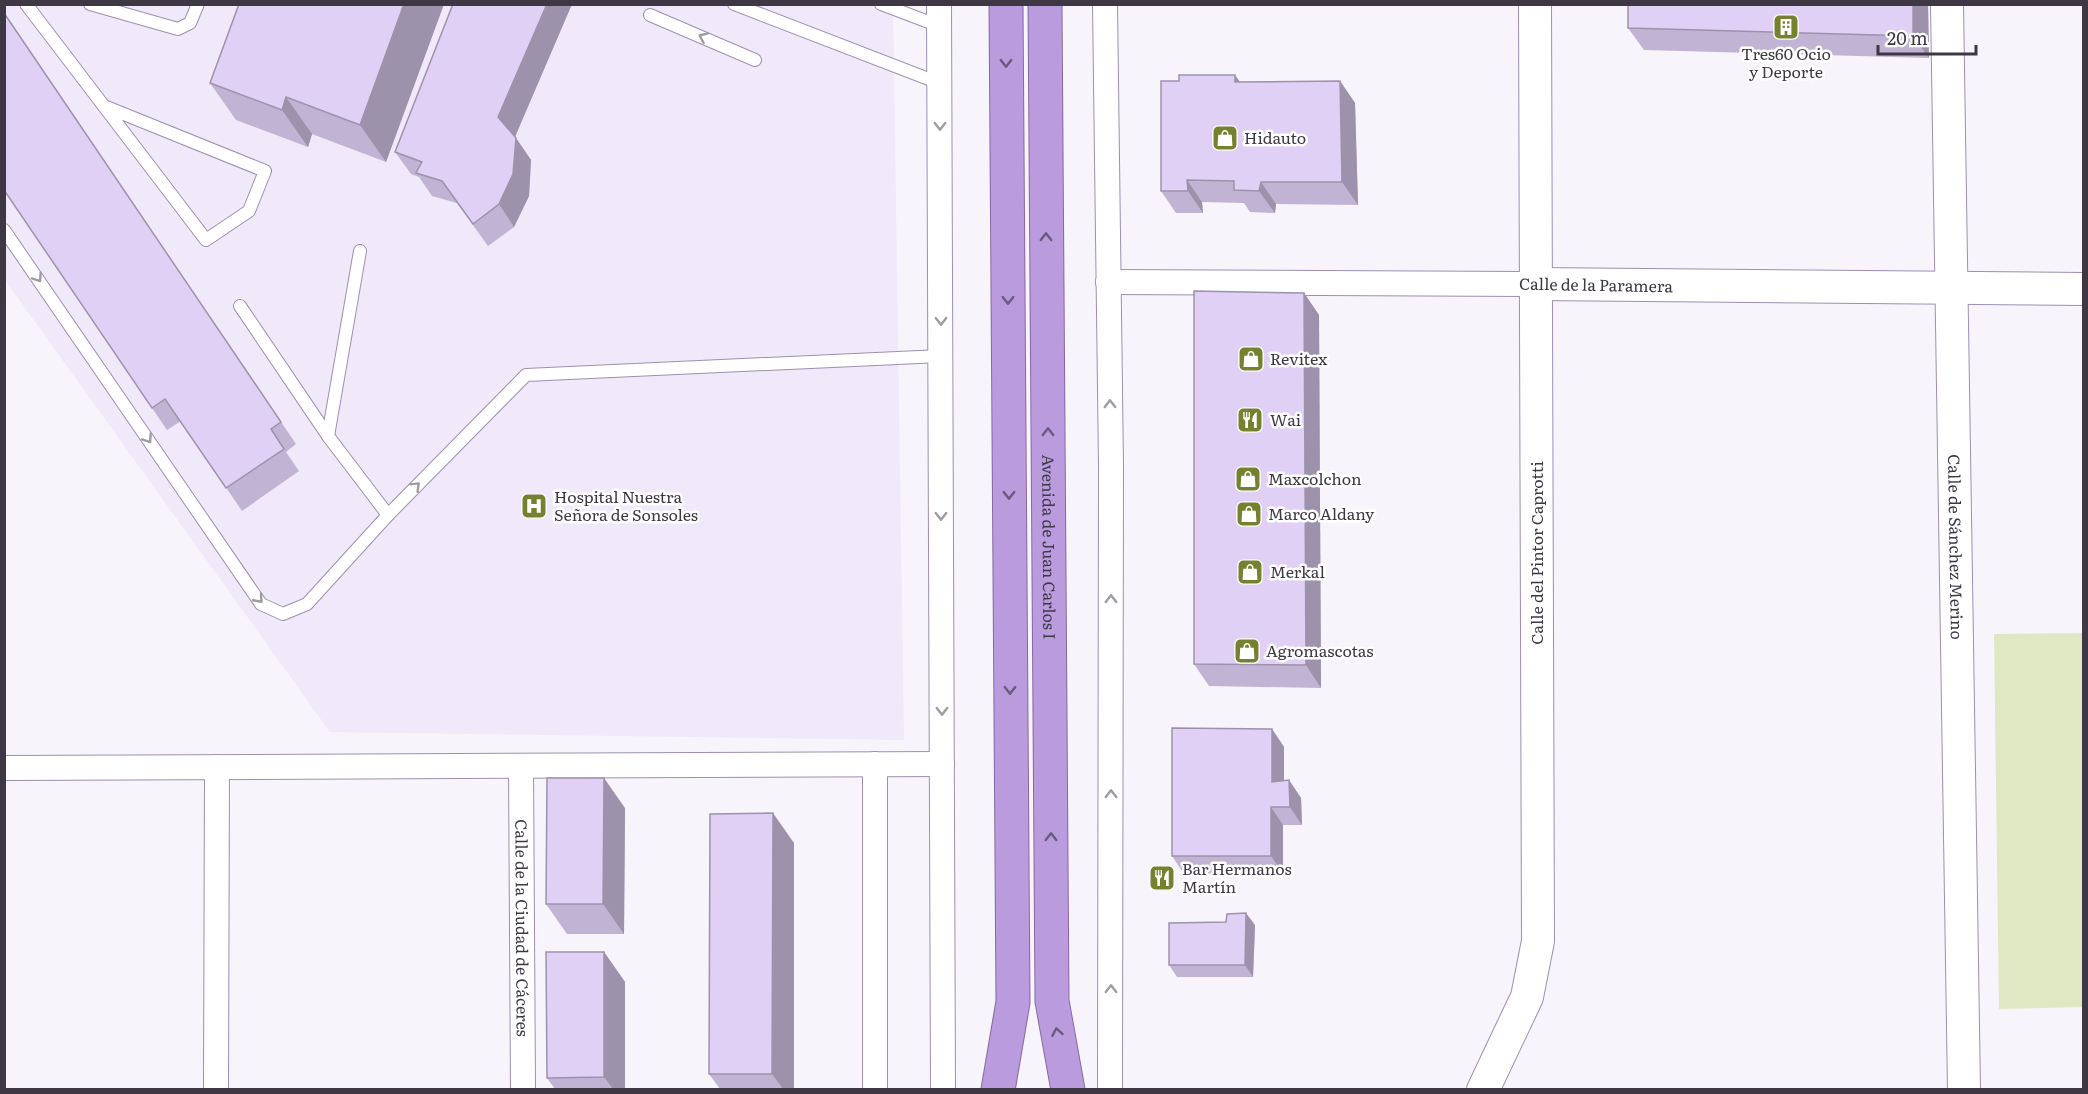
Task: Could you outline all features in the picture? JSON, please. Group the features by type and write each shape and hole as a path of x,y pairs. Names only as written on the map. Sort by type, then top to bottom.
{"highway":[{"path":"998,1089 1013,1002 1006,4"},
{"name":"Avenida de Juan Carlos I","path":"1045,4 1052,1001 1068,1089"}],"street":[{"path":"1105,4 1111,466 1110,1089"},
{"name":"Calle del Pintor Caprotti","path":"1483,1089 1527,997 1538,941 1535,4"},
{"name":"Calle de Sánchez Merino","path":"1947,4 1964,1089"},
{"path":"939,15 943,1089"},
{"name":"Calle de la Paramera","path":"1108,282 2084,289"},
{"path":"875,764 875,1089"},
{"path":"4,768 942,764"},
{"name":"Calle de la Ciudad de Cáceres","path":"521,766 523,1089"},
{"path":"216,1089 217,767"}],"lane":[{"path":"26,4 104,106 207,240 249,211 265,171 104,106"},
{"path":"90,4 178,29 190,23 198,4"},
{"path":"734,4 939,83"},
{"path":"881,4 939,15"},
{"path":"650,15 755,60"},
{"path":"4,230 261,604 283,614 308,604 388,515 526,375 941,356"},
{"path":"328,436 360,251"},
{"path":"240,306 328,436 388,515"}],"shaded area":[{"name":"Hospital Nuestra Señora de Sonsoles","path":"4,5 893,5 904,740 330,732 5,280"}],"green space":[{"path":"2083,633 2083,1007 1999,1009 1994,634"}],"building":[{"path":"239,4 404,4 360,125 286,97 282,110 210,83"},
{"path":"453,4 547,4 498,117 516,138 513,174 499,204 473,224 442,181 416,173 422,162 395,152"},
{"path":"1628,4 1913,4 1913,36 1628,28"},
{"path":"4,13 281,422 271,429 284,449 226,488 165,399 152,408 4,190"},
{"path":"1179,75 1235,75 1235,82 1340,81 1342,182 1261,182 1259,191 1234,190 1234,181 1187,180 1188,191 1161,191 1161,81 1179,81"},
{"path":"1194,291 1304,293 1306,665 1194,664"},
{"path":"1172,728 1272,729 1272,782 1289,780 1290,807 1271,807 1271,856 1172,856"},
{"path":"547,778 604,778 603,904 546,904"},
{"path":"773,813 772,1074 709,1074 710,814"},
{"path":"1246,913 1245,965 1169,965 1169,923 1226,922 1227,914"},
{"path":"546,952 604,952 604,1077 547,1078"}],"place":[{"name":"Tres60 Ocio y Deporte","path":"1786,27"},
{"name":"Hidauto","path":"1225,138"},
{"name":"Revitex","path":"1251,359"},
{"name":"Wai","path":"1250,420"},
{"name":"Maxcolchon","path":"1248,479"},
{"name":"Hospital Nuestra Señora de Sonsoles","path":"534,506"},
{"name":"Marco Aldany","path":"1249,514"},
{"name":"Merkal","path":"1250,572"},
{"name":"Agromascotas","path":"1247,651"},
{"name":"Bar Hermanos Martín","path":"1162,878"}]}
